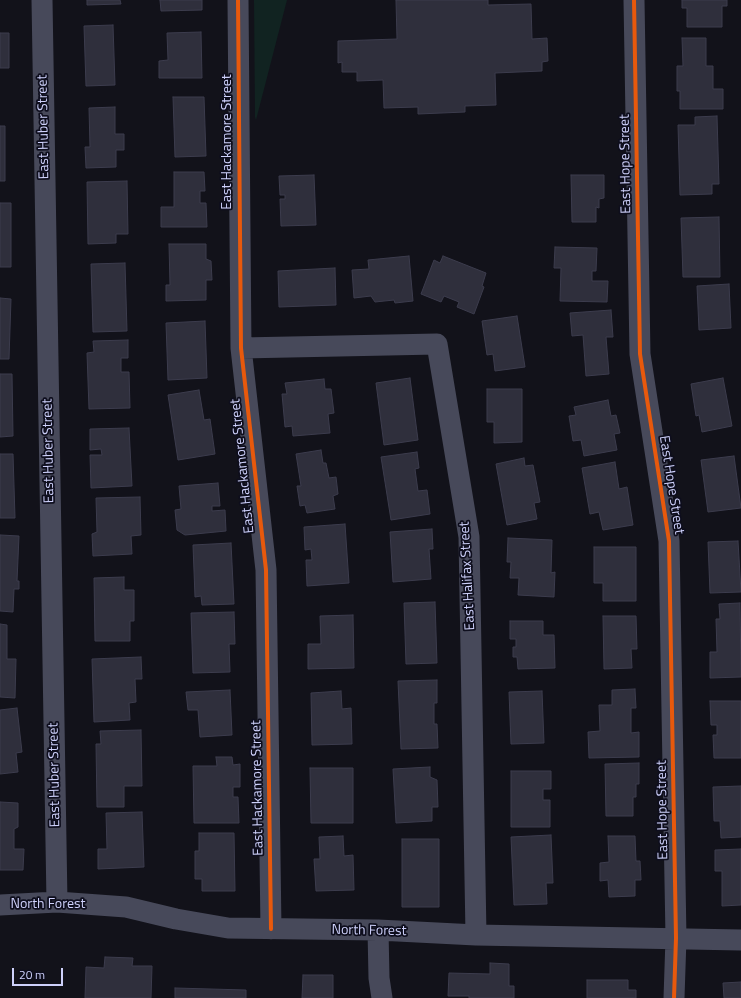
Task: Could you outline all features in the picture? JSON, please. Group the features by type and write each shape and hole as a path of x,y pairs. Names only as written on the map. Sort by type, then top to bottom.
{"street":[{"name":"East Huber Street","path":"42,0 57,902"},
{"name":"East Hackamore Street","path":"238,0 241,348 266,570 271,930"},
{"name":"East Hope Street","path":"634,0 640,354 669,541 676,938 674,998"},
{"name":"East Halifax Street","path":"241,348 437,344 469,537 476,935"},
{"name":"North Forest","path":"0,905 57,902 126,907 176,919 228,928 271,930 378,930 476,935 741,940"},
{"path":"378,930 379,978 382,998"}],"green space":[{"path":"254,0 287,0 256,120 255,117"}],"building":[{"path":"87,0 120,0 121,4 87,5"},
{"path":"160,0 202,0 202,10 161,11"},
{"path":"396,0 488,0 488,5 531,4 532,39 547,38 548,61 542,62 542,71 495,73 496,105 465,106 465,112 418,114 418,107 384,108 383,80 357,81 357,72 342,72 342,62 338,63 338,41 397,39"},
{"path":"682,0 727,0 727,6 722,6 722,27 687,27 687,8 682,8"},
{"path":"113,25 115,85 86,86 84,26"},
{"path":"201,32 202,78 159,78 159,61 168,60 167,33"},
{"path":"0,33 9,33 9,68 0,68"},
{"path":"682,38 706,38 706,66 713,66 713,89 723,89 723,109 680,109 680,91 677,91 677,66 683,66"},
{"path":"173,97 204,97 206,156 175,157"},
{"path":"115,107 115,134 124,134 124,150 116,150 116,167 86,168 85,147 90,147 89,108"},
{"path":"717,116 719,184 712,184 712,194 680,195 678,125 695,125 695,117"},
{"path":"0,126 5,126 5,181 0,181"},
{"path":"174,172 204,172 205,191 200,191 200,203 206,203 207,227 161,227 161,207 174,207"},
{"path":"314,175 316,225 281,226 280,199 285,199 285,195 280,195 279,176"},
{"path":"571,175 604,175 604,198 599,199 599,208 596,207 596,222 572,222"},
{"path":"127,181 128,234 116,234 116,243 88,244 87,182"},
{"path":"0,203 11,203 11,267 0,267"},
{"path":"719,217 720,277 683,277 681,218"},
{"path":"169,244 206,244 206,259 211,261 212,280 206,280 206,300 166,301 166,285 170,285"},
{"path":"555,247 597,248 596,271 592,271 592,281 608,281 607,302 560,301 561,268 554,268"},
{"path":"409,256 413,301 395,303 394,300 375,302 371,296 354,298 352,270 369,269 368,260"},
{"path":"443,256 486,273 482,286 484,287 474,314 457,307 459,302 444,296 441,302 421,294 434,260 440,263"},
{"path":"125,263 127,331 93,332 91,264"},
{"path":"335,268 336,305 279,307 278,271"},
{"path":"729,284 731,328 699,330 697,286"},
{"path":"0,298 11,299 9,359 0,359"},
{"path":"611,310 613,337 606,337 609,374 586,376 583,335 572,336 570,313"},
{"path":"517,316 525,367 495,371 493,354 487,355 482,321"},
{"path":"205,321 207,378 168,380 166,323"},
{"path":"128,340 128,358 121,358 121,372 129,372 130,408 89,409 87,353 94,352 93,341"},
{"path":"0,374 12,374 13,436 0,437"},
{"path":"410,378 418,440 384,445 376,383"},
{"path":"723,378 732,426 702,432 699,415 696,416 691,384"},
{"path":"324,379 325,389 331,389 334,413 328,414 330,433 293,436 292,426 285,427 282,394 287,394 285,383"},
{"path":"487,389 522,389 522,442 494,443 494,422 487,422"},
{"path":"199,390 204,420 210,419 215,454 178,460 168,395"},
{"path":"608,400 611,416 616,415 620,433 614,434 617,450 584,456 581,440 573,441 569,416 576,415 574,407"},
{"path":"129,428 132,486 91,488 90,455 102,455 101,449 90,450 90,429"},
{"path":"321,450 323,463 326,463 329,478 336,477 338,494 333,496 335,509 307,513 305,505 300,506 297,486 301,486 296,454"},
{"path":"417,452 419,468 415,469 418,491 427,490 430,514 391,520 381,457"},
{"path":"0,454 13,454 15,518 0,518"},
{"path":"734,456 741,508 708,512 701,460"},
{"path":"524,458 525,466 533,465 540,502 534,503 537,519 507,525 496,464"},
{"path":"615,462 619,489 627,487 633,525 603,530 599,512 590,514 582,468"},
{"path":"218,483 220,506 212,506 212,511 225,510 226,531 185,535 177,530 175,510 181,509 179,486"},
{"path":"140,497 141,535 131,536 132,554 93,556 92,534 97,532 96,498"},
{"path":"345,524 349,583 307,586 306,560 312,560 311,549 305,550 304,527"},
{"path":"432,529 433,549 429,549 431,579 393,582 390,532"},
{"path":"0,535 19,536 17,581 19,581 19,589 14,589 13,612 0,611"},
{"path":"508,538 552,540 551,573 555,572 554,597 518,595 519,578 510,578 511,562 507,562"},
{"path":"738,541 741,592 710,593 708,542"},
{"path":"231,543 234,604 202,605 201,596 195,597 193,545"},
{"path":"594,547 636,547 636,601 603,601 603,583 594,583"},
{"path":"124,577 124,590 134,590 134,621 130,621 130,641 95,641 94,578"},
{"path":"435,602 437,663 406,664 404,603"},
{"path":"740,603 741,677 710,678 710,652 717,652 716,619 720,619 719,604"},
{"path":"234,612 235,644 229,644 230,672 193,673 191,613"},
{"path":"353,615 354,668 308,669 308,644 321,644 320,616"},
{"path":"603,616 636,616 637,649 631,649 632,668 604,669"},
{"path":"510,621 543,621 543,635 554,635 555,668 518,669 517,657 513,657 513,647 516,647 516,639 510,639"},
{"path":"0,624 7,625 7,659 16,659 15,698 0,697"},
{"path":"141,657 142,679 135,679 136,702 129,703 130,720 94,722 92,659"},
{"path":"437,680 437,703 434,703 434,724 437,724 438,748 401,749 398,681"},
{"path":"635,689 636,708 631,708 631,733 639,732 639,757 589,758 588,732 600,731 599,705 612,705 612,690"},
{"path":"230,690 232,735 200,737 198,710 188,710 186,692"},
{"path":"341,691 342,709 351,708 352,744 312,745 311,693"},
{"path":"542,691 544,743 511,744 509,692"},
{"path":"710,701 741,701 741,758 714,758 713,735 717,735 717,725 711,725"},
{"path":"17,708 22,752 16,753 18,772 0,774 0,710"},
{"path":"141,730 142,786 124,786 124,807 97,807 96,744 101,744 100,731"},
{"path":"216,757 232,757 233,765 240,764 240,787 233,787 233,797 238,797 239,823 194,823 193,766 217,766"},
{"path":"639,763 639,784 636,784 636,797 633,797 633,816 606,816 605,764"},
{"path":"430,767 430,777 437,780 438,807 432,807 432,821 396,823 393,769"},
{"path":"310,768 353,768 353,823 311,823"},
{"path":"511,771 551,771 551,789 543,789 543,800 550,800 550,827 511,827"},
{"path":"741,786 741,837 721,838 720,821 714,821 713,787"},
{"path":"0,802 18,803 18,827 14,829 14,849 24,849 23,870 0,870"},
{"path":"142,812 144,867 98,869 98,849 107,849 106,813"},
{"path":"199,833 234,833 235,891 202,891 202,879 195,879 195,851 199,851"},
{"path":"551,835 553,883 546,883 547,904 514,905 511,837"},
{"path":"343,836 344,856 353,855 354,890 316,891 314,859 320,859 319,837"},
{"path":"608,836 635,836 636,861 640,861 641,880 635,880 635,896 609,897 608,880 600,881 600,863 609,862"},
{"path":"402,839 439,839 439,907 402,907"},
{"path":"741,849 741,905 722,906 722,871 715,871 715,850"},
{"path":"105,957 133,958 132,966 152,966 151,998 85,998 86,967 104,968"},
{"path":"490,963 509,964 509,986 514,986 514,998 469,998 469,996 448,996 449,973 490,974"},
{"path":"303,975 333,975 333,998 302,998"},
{"path":"587,980 628,980 628,990 636,990 636,998 587,998"},
{"path":"741,982 741,998 724,998 723,983"},
{"path":"175,988 246,990 246,998 175,998"}],"cycle path":[{"path":"238,0 241,348 266,570 271,929"},
{"path":"634,0 640,354 669,541 676,938 674,998"}]}
